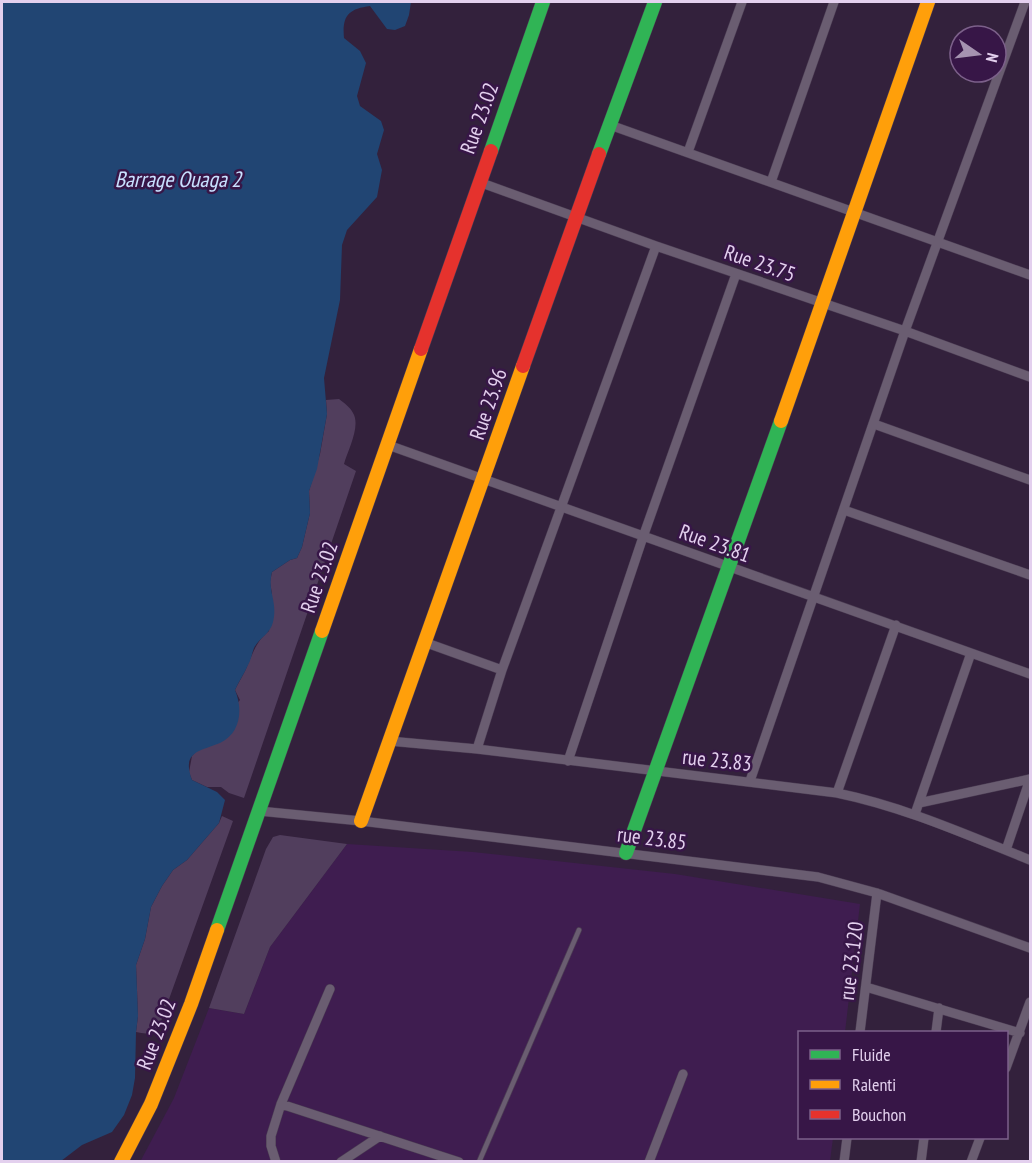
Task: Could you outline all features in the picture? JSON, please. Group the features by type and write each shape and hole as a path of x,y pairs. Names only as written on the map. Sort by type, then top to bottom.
{"street":[{"name":"Rue 23.02","path":"121,1161 151,1104 167,1066 259,812 543,2"},
{"name":"Rue 23.96","path":"361,821 655,2"},
{"path":"688,152 742,2"},
{"path":"771,182 834,2"},
{"path":"626,853 928,2"},
{"path":"750,781 905,331 1025,2"},
{"path":"610,125 1030,275"},
{"name":"Rue 23.75","path":"479,182 1030,376"},
{"path":"477,750 502,670 656,246"},
{"path":"568,761 643,537 736,274"},
{"path":"874,423 1030,480"},
{"name":"Rue 23.81","path":"388,445 1030,674"},
{"path":"844,510 1030,575"},
{"path":"837,793 896,625"},
{"path":"424,642 502,670"},
{"path":"915,814 971,653"},
{"name":"rue 23.83","path":"389,741 750,781 837,793 915,814 1030,860"},
{"path":"919,803 1030,779"},
{"path":"1006,850 1030,779"},
{"name":"rue 23.85","path":"259,812 361,821 818,877 877,893 1030,948"},
{"name":"rue 23.120","path":"860,1031 877,893"},
{"path":"866,987 1020,1033"},
{"path":"276,1161 271,1146 271,1136 281,1104 330,989"},
{"path":"1008,1063 1030,1002"},
{"path":"936,1031 939,1008"},
{"path":"649,1161 683,1074"},
{"path":"281,1104 459,1161"},
{"path":"341,1161 380,1136"},
{"path":"844,1161 847,1139"},
{"path":"921,1161 924,1139"},
{"path":"971,1161 979,1139"}],"lane":[{"path":"479,1161 579,930"}],"shaded area":[{"path":"339,399 350,409 355,418 355,431 344,464 356,471 244,798 229,793 221,787 207,787 192,780 189,772 192,756 240,700 235,690 256,646 269,631 272,572 297,558 302,547 310,513 309,491 320,454 327,414 326,400"},
{"path":"222,816 233,821 159,1027 148,1033 136,1032 138,1016 136,965 145,939 151,907 173,870 187,860 219,823"},
{"path":"280,835 347,844 270,947 244,1014 209,1008 266,849 273,837"},
{"path":"347,844 473,852 675,874 860,904 845,1031 798,1031 798,1139 833,1139 830,1161 140,1162 174,1098 209,1008 244,1014 270,947"}],"water":[{"name":"Barrage Ouaga 2","path":"2,2 411,2 405,26 395,30 387,29 370,6 356,9 348,15 344,24 344,38 360,51 366,63 357,96 360,106 381,121 384,130 377,154 382,170 377,197 347,230 342,245 340,300 324,378 327,414 317,469 309,491 310,513 302,547 297,558 272,572 273,622 254,648 235,690 239,705 236,727 227,739 195,754 189,763 192,780 217,792 225,800 219,823 187,860 173,870 151,907 145,939 136,965 138,1016 132,1095 124,1115 112,1132 82,1145 61,1161 2,1161"}],"traffic: fast":[{"path":"491,151 543,2"},
{"path":"599,154 655,2"},
{"path":"626,853 781,421"},
{"path":"217,930 322,631"}],"traffic: slow":[{"path":"781,421 928,2"},
{"path":"322,631 421,349"},
{"path":"361,821 523,366"},
{"path":"121,1162 151,1104 191,1004 217,930"}],"traffic: jam":[{"path":"421,349 491,151"},
{"path":"523,366 599,154"}]}
